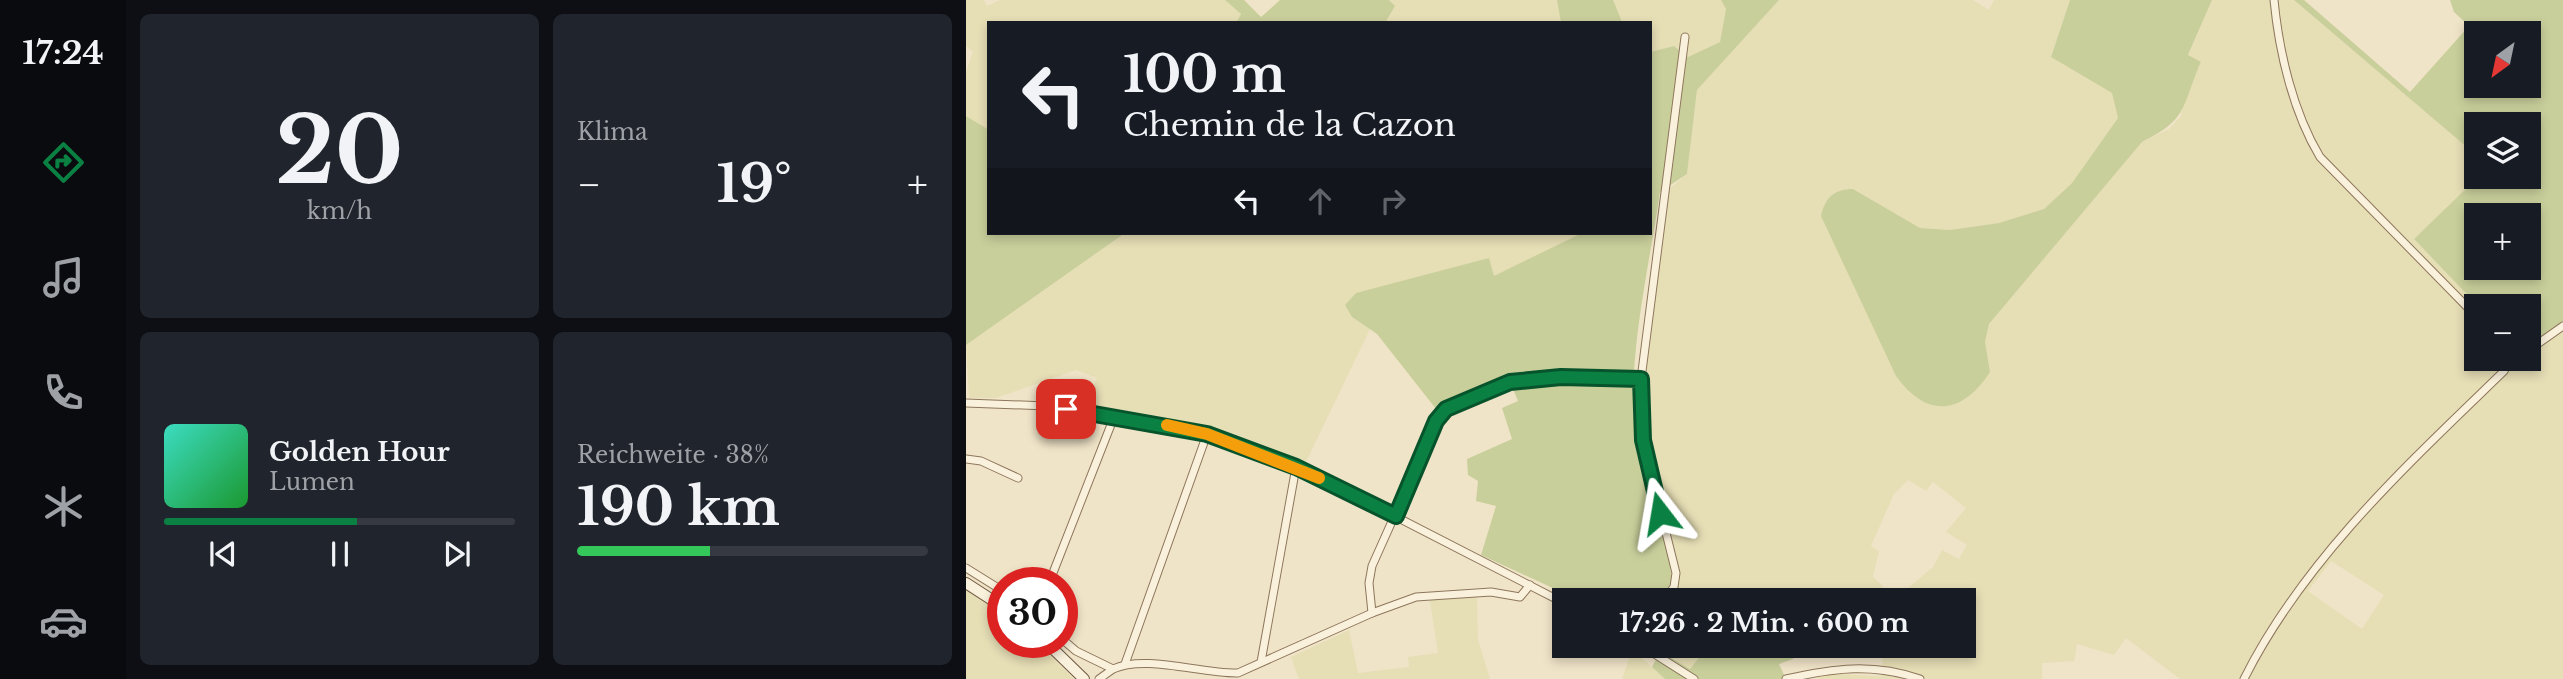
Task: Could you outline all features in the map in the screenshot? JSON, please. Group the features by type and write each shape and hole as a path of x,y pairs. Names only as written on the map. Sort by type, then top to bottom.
{"main road":[{"path":"966,583 987,597"},
{"path":"1062,658 1084,679"}],"street":[{"path":"2274,0 2277,31 2289,75 2306,129 2320,157 2464,304"},
{"path":"1673,588 1676,573 1643,440 1641,379 1685,37"},
{"path":"2541,342 2563,327"},
{"path":"2244,679 2292,603 2343,536 2417,455 2504,371"},
{"path":"1372,613 1369,577 1436,421 1446,409 1510,382 1531,378 1641,379"},
{"path":"966,403 1004,402 1114,417 1207,434 1296,467 1552,597"},
{"path":"1055,567 1114,417"},
{"path":"1125,664 1207,434"},
{"path":"966,460 981,461 1018,478"},
{"path":"1261,662 1296,467"},
{"path":"966,568 987,581"},
{"path":"1098,679 1125,664 1218,674 1238,673 1372,613 1429,594 1506,592 1520,597 1530,585"},
{"path":"1078,652 1113,669"},
{"path":"1661,658 1694,679"},
{"path":"1786,679 1837,667 1861,667 1920,679"}],"shaded area":[{"path":"966,0 984,0 987,6 1000,0 1225,0 1241,14 1237,21 987,21 987,129 966,116 966,72 973,52 966,46"},
{"path":"1389,0 1557,0 1561,21 1386,21 1394,6"},
{"path":"1613,0 1721,0 1726,9 1720,42 1688,57 1674,46 1652,52 1652,21 1620,21"},
{"path":"1779,0 1973,0 1989,10 1994,0 2070,0 2051,57 2112,93 2118,118 2072,183 2044,209 1999,223 1950,230 1920,228 1853,189 1990,372 1985,342 1989,324 2142,142 2169,129 2181,116 2183,102 2201,63 2188,56 2212,0 2294,0 2464,145 2466,189 2414,239 2467,294 2464,294 2464,371 2541,371 2541,347 2563,331 2563,679 2180,679 2126,638 2114,655 2077,644 2074,661 2042,663 2042,679 1818,679 1818,676 1836,674 1881,676 1883,658 1976,658 1976,588 1908,588 1933,567 1942,550 1959,559 1967,545 1946,532 1966,508 1933,482 1926,491 1908,480 1894,494 1871,546 1879,551 1873,577 1883,586 1882,588 1677,588 1680,573 1651,469 1646,440 1643,385 1669,189 1687,174 1697,90","holes":["2331,561 2384,595 2362,629 2308,591"]},
{"path":"1122,235 1578,235 1494,277 1489,258 1345,305 1352,317 1370,329 1305,464 1206,430 1092,410 1094,393 1091,392 1097,378 1076,370 996,398 969,398 966,345"},
{"path":"966,589 987,603 987,658 1053,658 1074,679 966,679"},
{"path":"1477,594 1478,640 1490,679 1299,679 1291,657 1349,630 1358,673 1409,667 1408,657 1438,653 1429,595"},
{"path":"1629,658 1641,658 1665,679 1622,679"},
{"path":"1673,658 1699,658 1690,669"}],"green space":[{"path":"1225,0 1244,0 1261,17 1280,0 1389,0 1395,6 1386,21 1237,21 1241,14"},
{"path":"1557,0 1613,0 1622,21 1561,21"},
{"path":"1721,0 1779,0 1697,90 1687,174 1660,192 1639,321 1633,386 1637,451 1668,554 1670,583 1668,588 1553,588 1481,555 1496,506 1476,501 1478,481 1468,475 1467,459 1512,439 1502,408 1518,401 1510,382 1440,414 1377,334 1352,317 1345,305 1356,293 1489,258 1494,276 1578,235 1652,235 1652,52 1674,46 1688,57 1720,42 1726,9"},
{"path":"2070,0 2212,0 2188,55 2201,62 2182,110 2176,118 2157,134 2142,142 1989,324 1985,342 1990,372 1968,397 1956,404 1932,405 1920,400 1896,376 1821,216 1823,210 1831,196 1846,189 1853,189 1920,228 1950,230 1999,223 2044,209 2072,183 2118,118 2112,93 2051,57"},
{"path":"2294,0 2304,0 2410,92 2464,32 2464,98 2541,98 2541,21 2464,21 2454,12 2450,0 2563,0 2563,331 2541,347 2541,294 2467,294 2414,239 2466,189 2541,189 2541,112 2464,112 2464,145"},
{"path":"966,116 987,129 987,235 1122,235 966,345"},
{"path":"1656,658 1672,658 1690,669 1699,658 1794,658 1779,664 1786,679 1665,679 1652,667"}],"slow traffic":[{"path":"1167,425 1207,434 1319,478"}],"route":[{"path":"1066,409 1207,434 1296,467 1396,516 1436,421 1446,409 1510,382 1531,378 1641,379 1643,440 1660,513"}]}
